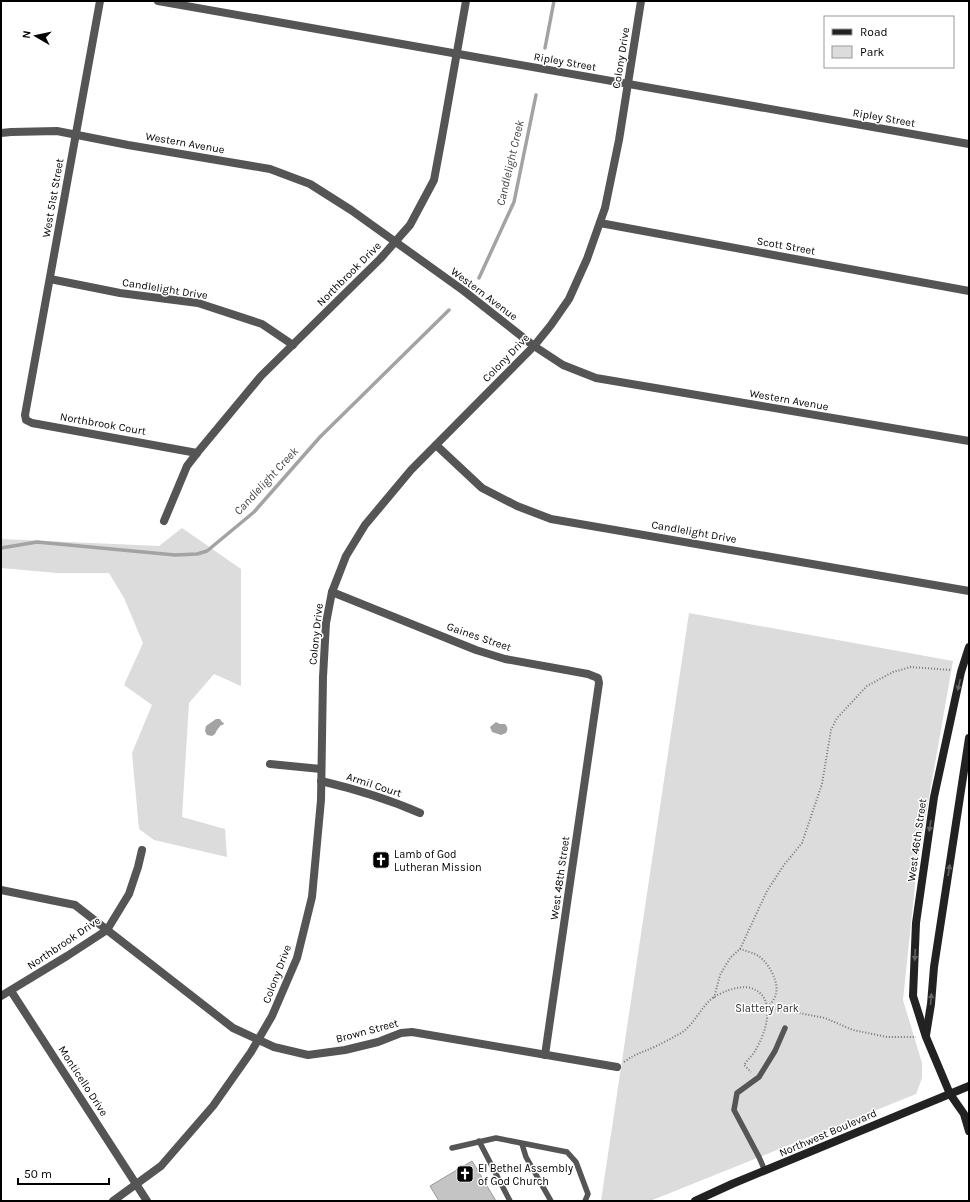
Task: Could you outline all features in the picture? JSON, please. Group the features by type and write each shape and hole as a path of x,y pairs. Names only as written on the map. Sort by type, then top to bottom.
{"street":[{"name":"West 51st Street","path":"28,399 100,1"},
{"name":"Ripley Street","path":"158,1 969,144"},
{"name":"Northbrook Drive","path":"164,522 187,466 197,453 261,376 380,259 410,226 434,180 466,1"},
{"name":"Colony Drive","path":"113,1201 161,1166 213,1106 252,1052 272,1016 297,958 312,896 321,800 323,677 326,623 332,592 346,556 365,525 412,470 534,346 569,299 587,259 605,208 628,85 641,1"},
{"name":"Western Avenue","path":"1,133 57,131 128,145 270,169 310,184 351,210 464,291 534,346 563,365 596,378 969,442"},
{"name":"Scott Street","path":"600,223 969,291"},
{"name":"Candlelight Drive","path":"50,279 120,292 198,303 262,324 293,345"},
{"name":"Northbrook Court","path":"28,399 25,415 26,420 32,423 197,453"},
{"name":"Candlelight Drive","path":"436,445 482,488 517,506 551,518 969,591"},
{"name":"Gaines Street","path":"332,592 476,650 505,658 588,674 598,678 599,683 596,705"},
{"name":"West 46th Street","path":"969,647 961,672 934,797 916,923 913,996 926,1037 950,1094 964,1114 969,1131"},
{"name":"West 48th Street","path":"545,1055 596,705"},
{"path":"926,1037 931,1004 934,967 969,738"},
{"path":"270,764 321,769"},
{"name":"Armil Court","path":"321,781 364,791 396,802 420,813"},
{"name":"Northbrook Drive","path":"1,996 107,930 129,894 142,850"},
{"name":"Brown Street","path":"1,890 76,905 233,1028 274,1047 308,1055 345,1050 378,1042 401,1033 412,1032 617,1068"},
{"name":"Monticello Drive","path":"11,991 147,1201"},
{"name":"Northwest Boulevard","path":"695,1201 969,1086"}],"lane":[{"path":"765,1171 734,1110 737,1093 756,1078 775,1051 785,1028"},
{"path":"452,1148 496,1138 567,1152 579,1168 588,1194 585,1201"},
{"path":"479,1141 510,1201"},
{"path":"522,1144 526,1157 552,1201"}],"path":[{"path":"714,998 720,975 730,958 740,949 767,891 784,865 802,843 822,784 831,730 837,718 868,686 893,672 911,667 945,669 961,672"},
{"path":"740,949 760,957 774,977 777,989 776,994 768,1007 761,1040 754,1053 744,1065 756,1078"},
{"path":"617,1068 634,1055 654,1047 682,1032 698,1017 704,1006 726,991 745,986 758,991 768,1007"},
{"path":"768,1007 825,1018 853,1030 886,1037 926,1037"}],"green space":[{"path":"182,528 241,569 241,686 214,674 189,703 182,817 225,829 227,857 154,840 139,829 132,753 152,705 124,685 143,643 124,598 109,573 57,573 1,568 1,539 159,546"},
{"name":"Slattery Park","path":"689,613 953,661 917,866 903,1000 922,1063 922,1078 916,1094 650,1201 601,1201"}],"shaded area":[{"path":"216,719 220,719 224,723 223,725 221,725 212,736 207,735 205,731 206,726"},
{"path":"496,722 507,726 506,733 501,735 492,732 490,727"}],"building":[{"name":"El Bethel Assembly of God Church","path":"472,1161 496,1201 439,1201 430,1186"}],"waterway":[{"name":"Candlelight Creek","path":"545,48 554,1"},
{"name":"Candlelight Creek","path":"479,278 514,202 536,95"},
{"name":"Candlelight Creek","path":"1,548 37,542 175,555 197,554 207,551 254,512 320,437 449,310"}],"place":[{"name":"Lamb of God Lutheran Mission","path":"381,860"},
{"name":"El Bethel Assembly of God Church","path":"465,1174"}]}
